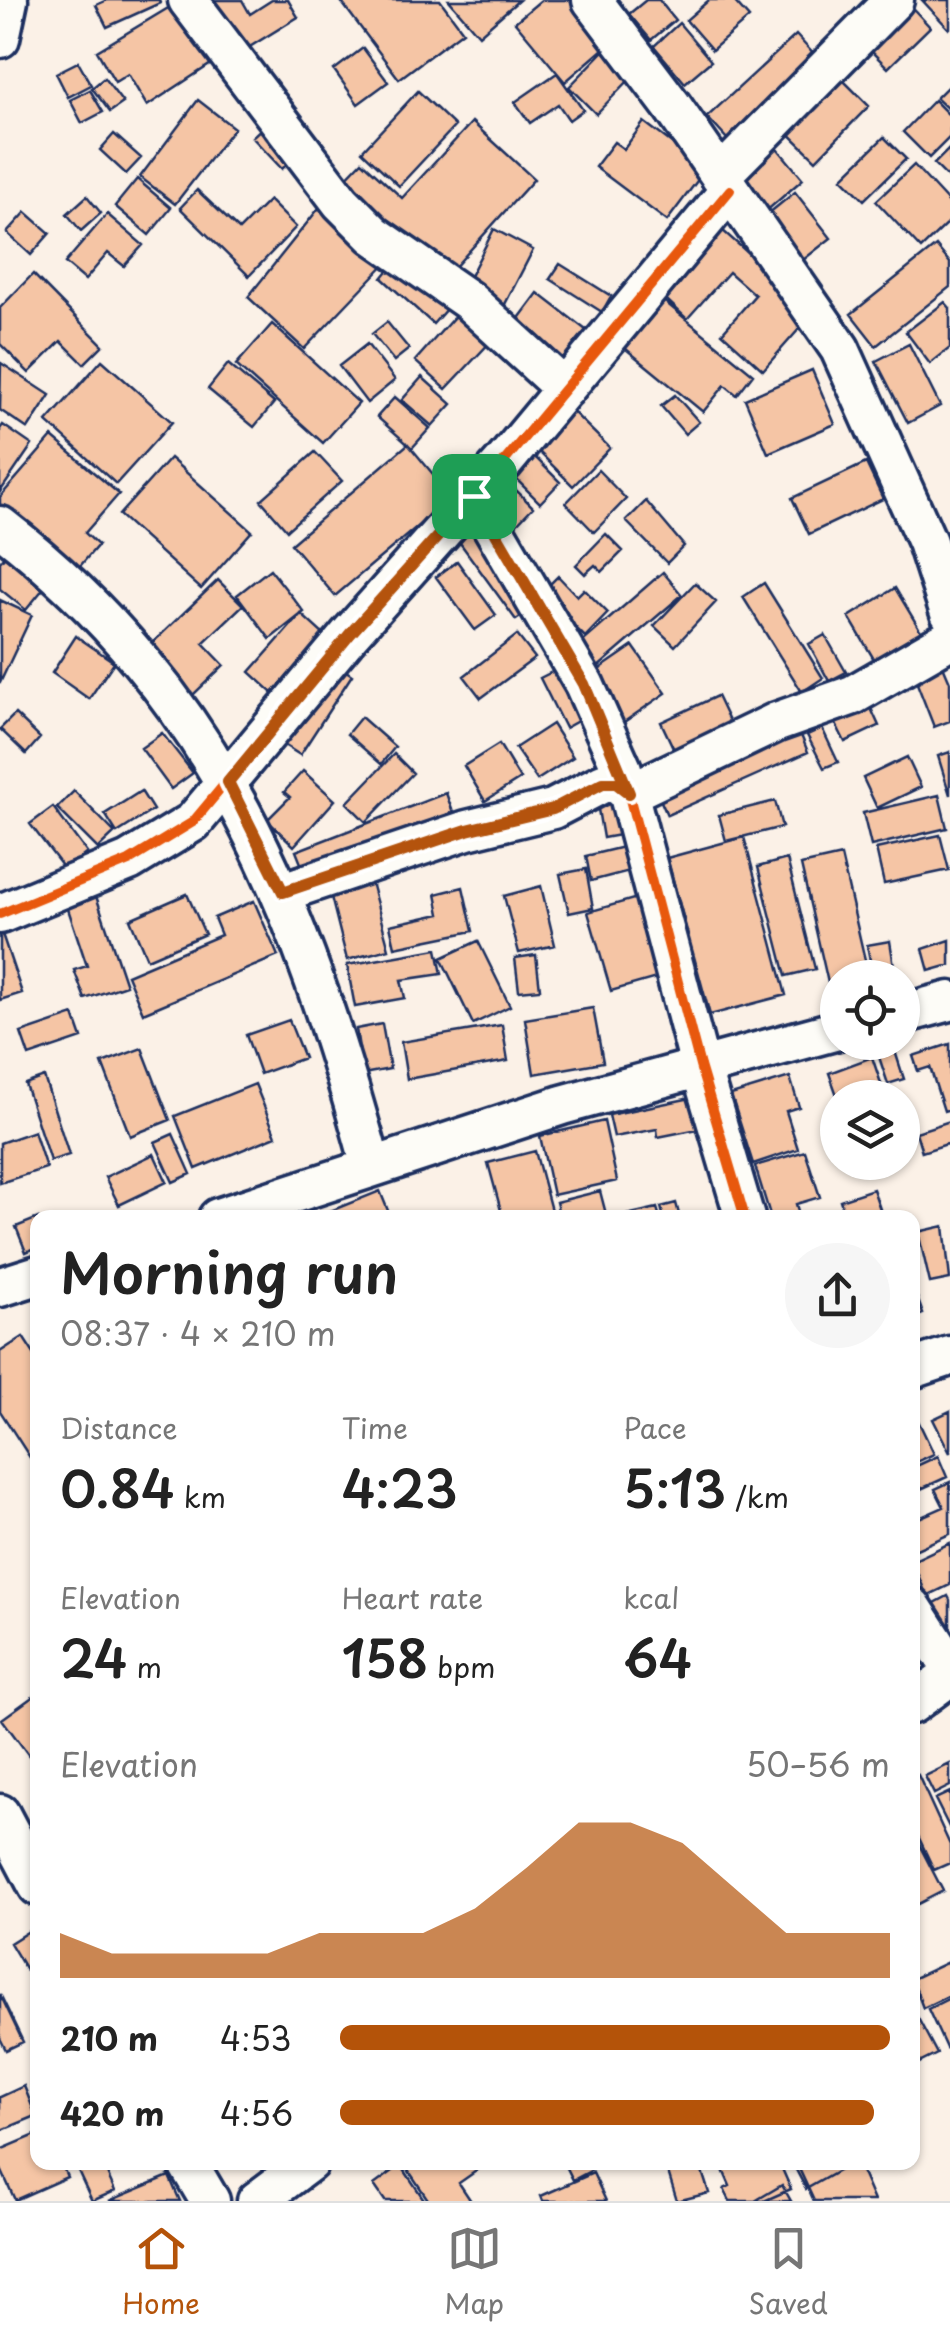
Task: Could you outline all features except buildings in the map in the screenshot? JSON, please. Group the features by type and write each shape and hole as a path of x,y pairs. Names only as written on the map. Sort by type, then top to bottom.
{"street":[{"path":"0,38 8,0"},
{"path":"188,0 341,202 374,235 468,300 565,389"},
{"path":"592,0 810,302 848,364 926,542 950,612"},
{"path":"0,914 112,868 192,822 565,389 725,183 894,0"},
{"path":"474,496 584,684 629,793 700,1066 743,1210"},
{"path":"0,526 58,570 116,635 173,704 228,782 283,892 342,1062 370,1165"},
{"path":"629,793 776,722 853,695 950,638"},
{"path":"283,892 467,830 553,809 603,783 616,783 629,793"},
{"path":"920,1009 950,1001"},
{"path":"241,1210 370,1165 700,1066 820,1035"},
{"path":"0,1287 30,1278"},
{"path":"920,1365 950,1356"},
{"path":"920,1619 950,1666"},
{"path":"920,1698 950,1676"},
{"path":"0,1814 19,1850"},
{"path":"192,2170 210,2201"},
{"path":"257,2201 298,2170"}],"cycle path":[{"path":"0,914 129,861 193,822 350,634 503,463 730,190"},
{"path":"474,495 584,684 622,769 700,1066 743,1210"}],"route":[{"path":"474,496 584,684 629,793 616,783 603,783 553,809 467,830 283,892 228,782 350,634 474,496"}]}
